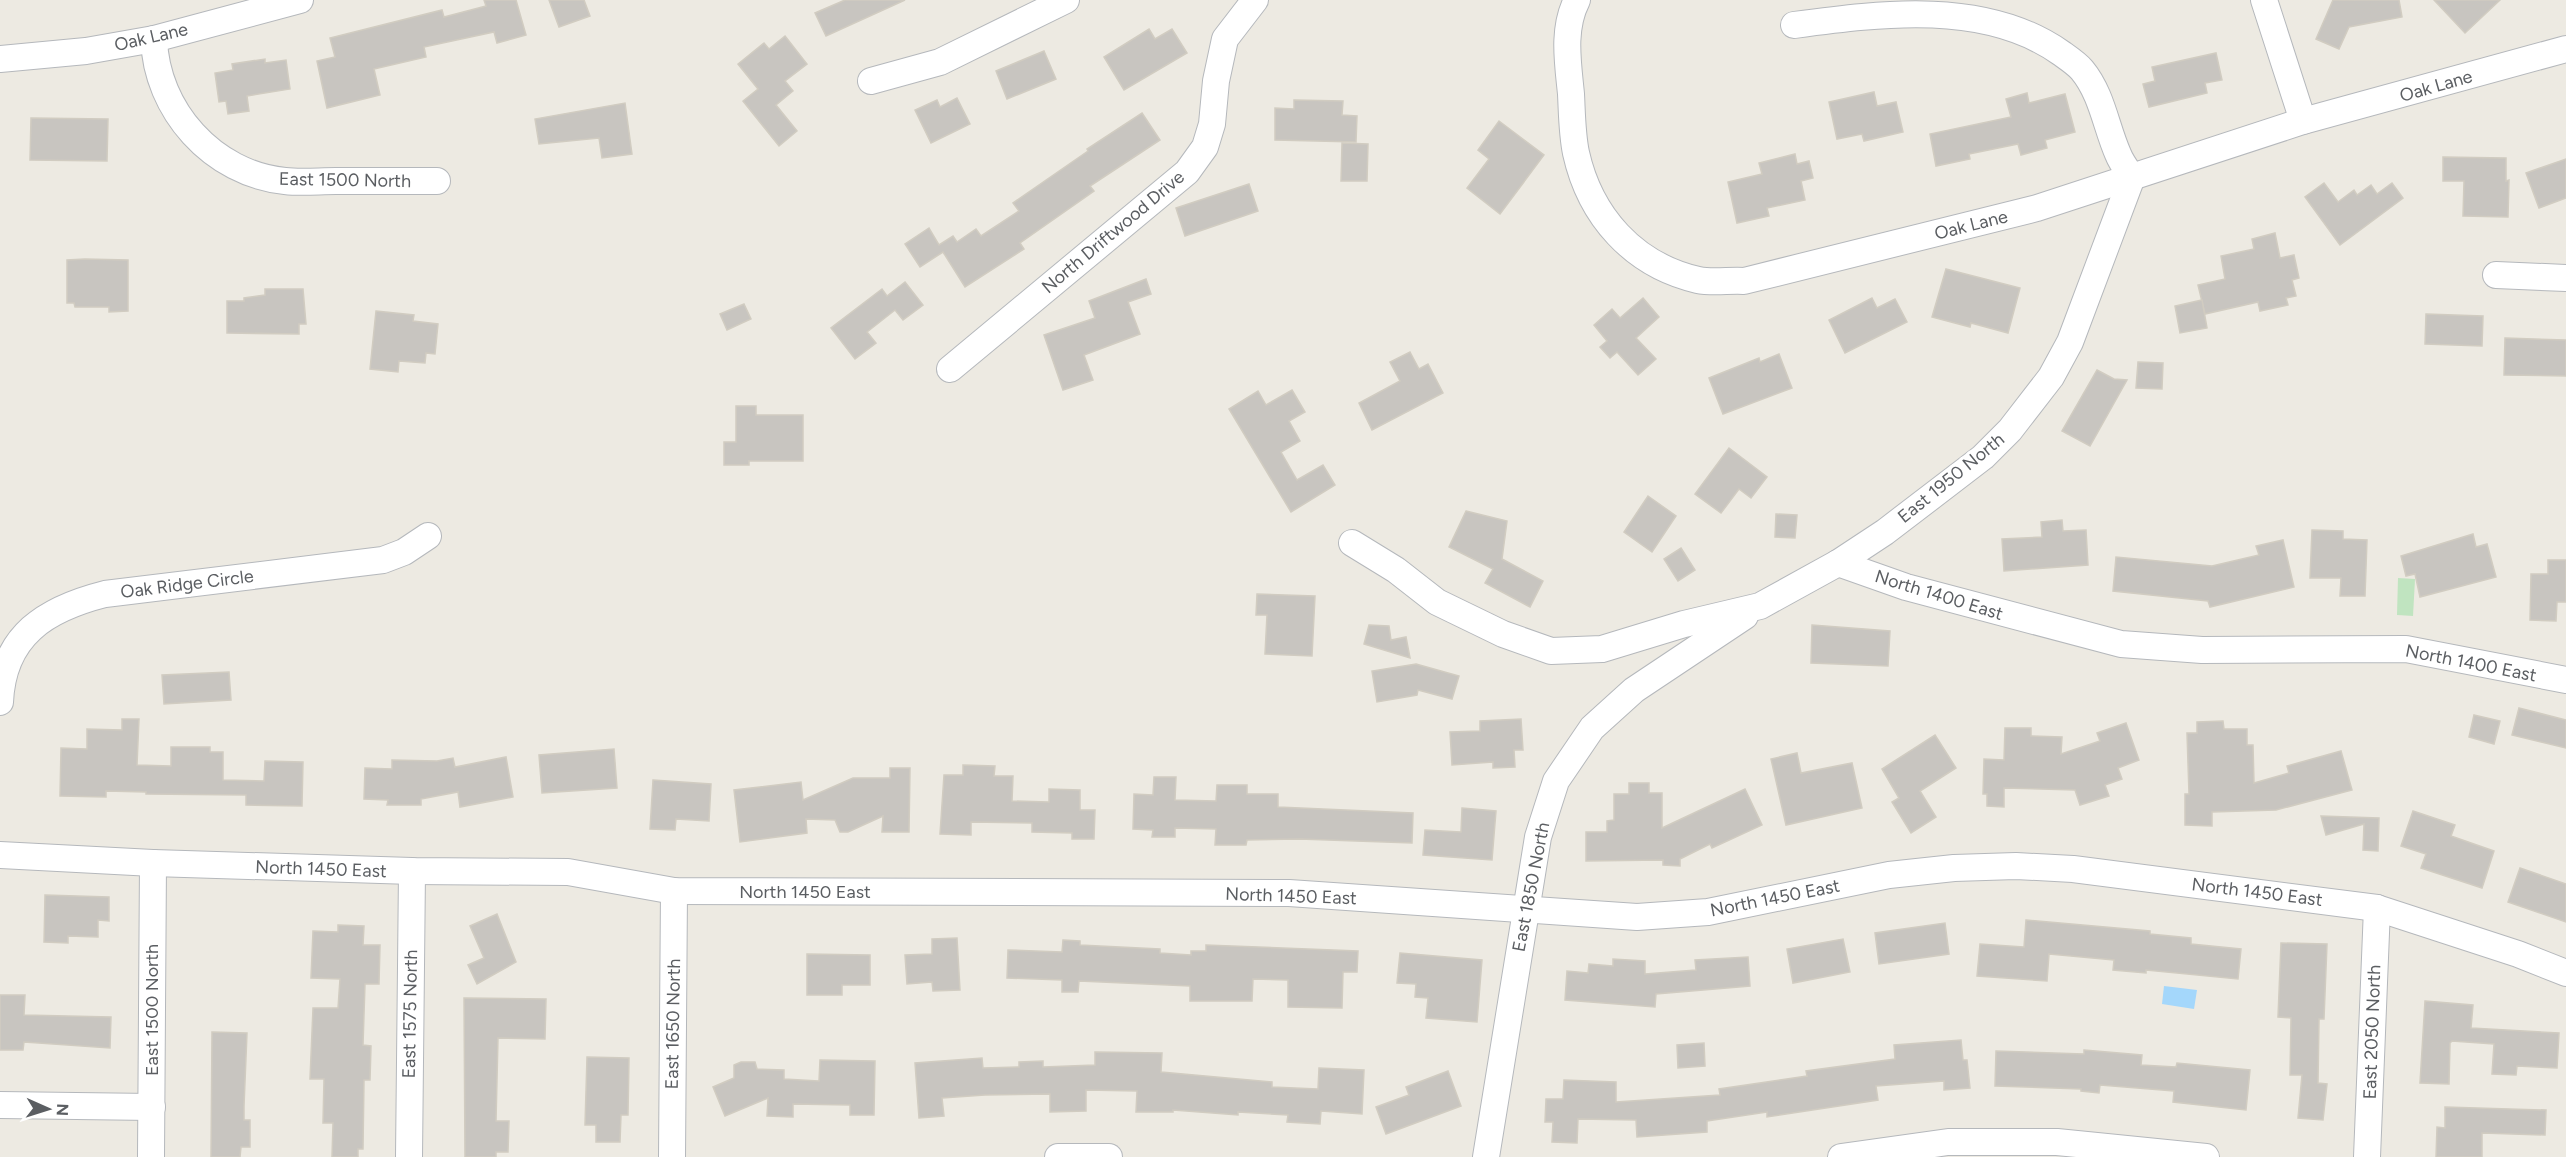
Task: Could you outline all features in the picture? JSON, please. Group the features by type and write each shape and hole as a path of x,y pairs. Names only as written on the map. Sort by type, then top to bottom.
{"street":[{"name":"Oak Lane","path":"0,59 86,51 154,39 300,0"},
{"path":"871,81 940,62 1066,0"},
{"name":"North Driftwood Drive","path":"950,369 1187,172 1205,147 1210,132 1216,81 1225,39 1255,0"},
{"name":"Oak Lane","path":"1577,0 1571,11 1567,41 1575,152 1590,199 1615,234 1653,262 1699,280 1744,281 2037,208 2303,121 2566,49"},
{"path":"2264,0 2303,121"},
{"path":"1794,25 1892,12 1974,12 2016,25 2049,43 2083,71 2108,121 2118,154 2132,177"},
{"name":"East 1500 North","path":"154,39 160,77 166,95 179,118 195,137 236,167 285,182 437,181"},
{"name":"East 1950 North","path":"1838,563 1885,532 1983,457 2030,406 2051,377 2070,342 2132,177"},
{"path":"2496,275 2566,278"},
{"name":"Oak Ridge Circle","path":"0,702 6,668 15,649 36,624 70,603 105,594 383,560 404,552 428,536"},
{"path":"1352,543 1396,570 1437,603 1503,634 1551,651 1602,649 1684,624 1760,606 1838,563"},
{"name":"North 1400 East","path":"1838,563 1906,587 2121,644 2202,650 2406,649 2566,680"},
{"name":"East 1850 North","path":"1486,1157 1538,837 1556,782 1592,728 1634,690 1760,606"},
{"name":"North 1450 East","path":"0,855 412,872 568,872 674,891 1289,893 1637,917 1708,912 1890,875 1954,868 2016,866 2073,868 2377,908 2497,947 2566,973"},
{"name":"East 1500 North","path":"152,1157 153,863"},
{"name":"East 1575 North","path":"409,1157 412,872"},
{"name":"East 1650 North","path":"672,1157 674,891"},
{"name":"East 2050 North","path":"2367,1157 2377,908"},
{"path":"0,1105 152,1107"},
{"path":"1841,1157 1887,1153 1948,1142 2057,1142 2206,1157"},
{"path":"1058,1157 1109,1157"}],"green space":[{"path":"2398,578 2415,579 2413,616 2397,615"}],"water":[{"path":"2164,986 2197,990 2194,1009 2162,1004"}],"building":[{"path":"484,0 516,0 526,35 497,43 494,32 424,47 426,57 374,69 380,95 327,108 317,61 335,57 330,38 442,10 444,17 486,6"},
{"path":"549,0 584,0 590,16 559,27"},
{"path":"845,0 905,0 826,36 815,13"},
{"path":"2333,0 2399,0 2402,17 2349,27 2339,49 2316,39"},
{"path":"2434,0 2500,0 2465,33"},
{"path":"1149,29 1155,39 1172,29 1187,53 1124,90 1104,57"},
{"path":"785,36 807,64 785,81 793,91 776,105 797,131 779,146 743,101 758,89 738,64 764,43 769,49"},
{"path":"1044,51 1056,79 1007,99 996,71"},
{"path":"2216,53 2222,80 2205,83 2207,93 2149,107 2143,84 2155,81 2152,67"},
{"path":"265,59 265,63 286,60 290,89 247,96 249,111 228,114 226,101 219,102 215,73 233,70 232,64"},
{"path":"1874,92 1877,106 1896,102 1903,132 1864,141 1862,134 1837,139 1829,102"},
{"path":"2027,93 2029,103 2065,94 2075,132 2045,140 2047,148 2021,155 2018,144 1969,154 1970,159 1936,166 1930,134 2011,117 2006,99"},
{"path":"957,98 970,124 931,143 915,110 937,100 940,107"},
{"path":"1294,100 1343,101 1342,115 1357,116 1356,142 1275,140 1275,108 1294,109"},
{"path":"625,103 632,154 602,158 599,138 539,144 535,119"},
{"path":"1142,113 1160,140 1090,186 1094,191 1020,243 1024,249 965,287 943,252 920,267 905,244 929,228 939,245 953,236 957,242 976,229 981,236 1019,211 1013,203 1088,151 1087,149"},
{"path":"31,118 108,119 107,161 30,160"},
{"path":"1499,121 1544,155 1500,214 1467,188 1489,159 1478,150"},
{"path":"1342,143 1368,144 1367,181 1341,181"},
{"path":"1795,154 1797,164 1809,161 1813,178 1801,181 1805,200 1767,208 1769,216 1737,223 1728,182 1762,174 1759,163"},
{"path":"2443,157 2506,158 2506,181 2509,180 2508,217 2463,216 2464,181 2443,181"},
{"path":"2566,159 2566,198 2539,208 2526,173"},
{"path":"2324,183 2338,202 2354,190 2357,195 2371,185 2377,194 2392,183 2403,198 2340,245 2305,197"},
{"path":"1249,184 1258,211 1185,236 1176,208"},
{"path":"2275,233 2280,258 2294,255 2299,278 2292,280 2296,296 2286,298 2288,305 2260,311 2258,302 2205,314 2198,285 2225,279 2221,256 2254,249 2252,239"},
{"path":"67,260 128,260 128,311 109,312 109,307 75,307 74,303 67,303"},
{"path":"1946,269 2020,288 2008,333 1971,323 1970,327 1932,317"},
{"path":"1146,279 1151,294 1128,302 1140,334 1084,355 1093,380 1063,390 1044,335 1095,318 1089,301"},
{"path":"905,282 923,305 903,320 895,310 867,332 876,343 855,359 831,328 882,289 887,296"},
{"path":"265,289 303,289 306,324 299,324 299,334 227,333 227,301 244,301 244,298 265,295"},
{"path":"1643,298 1659,317 1636,338 1656,359 1638,375 1617,352 1610,358 1600,347 1607,341 1594,325 1612,309 1620,318"},
{"path":"1872,298 1877,308 1895,299 1907,322 1845,353 1829,320"},
{"path":"2202,300 2207,328 2180,333 2175,306"},
{"path":"744,304 751,319 727,330 720,314"},
{"path":"376,311 414,315 413,321 438,324 435,354 426,353 425,363 399,361 398,372 370,369"},
{"path":"2426,314 2483,316 2482,346 2425,344"},
{"path":"2505,338 2566,340 2566,376 2504,375"},
{"path":"1410,352 1419,369 1428,364 1443,393 1372,430 1359,403 1400,381 1390,362"},
{"path":"1779,354 1792,388 1723,414 1709,378 1759,358 1760,362"},
{"path":"2138,362 2163,363 2162,389 2136,388"},
{"path":"2097,370 2114,379 2127,380 2090,446 2062,431"},
{"path":"1292,390 1305,412 1289,421 1300,441 1281,452 1297,480 1323,465 1335,485 1291,512 1229,409 1258,391 1266,405"},
{"path":"736,406 756,406 756,415 803,415 803,461 749,461 749,465 724,465 724,442 736,442"},
{"path":"1729,448 1767,477 1751,498 1739,489 1721,513 1695,494"},
{"path":"1648,496 1676,516 1652,552 1624,532"},
{"path":"1466,511 1507,521 1502,559 1543,581 1530,607 1485,583 1493,569 1449,547"},
{"path":"1776,514 1797,515 1795,538 1775,537"},
{"path":"2062,520 2063,531 2086,530 2088,565 2004,571 2002,539 2042,537 2041,522"},
{"path":"2312,530 2343,531 2343,539 2367,540 2365,596 2340,596 2341,578 2310,578"},
{"path":"2473,534 2476,547 2487,544 2496,577 2420,597 2415,574 2406,576 2401,556"},
{"path":"2283,540 2294,587 2210,607 2208,601 2113,591 2116,557 2212,566 2259,555 2256,546"},
{"path":"1681,548 1695,570 1678,581 1664,559"},
{"path":"2548,560 2566,560 2566,602 2557,602 2556,621 2530,620 2531,574 2548,574"},
{"path":"1257,594 1315,596 1312,656 1265,654 1267,615 1256,615"},
{"path":"1369,625 1389,626 1391,640 1406,637 1410,658 1364,644"},
{"path":"1812,625 1890,631 1888,666 1811,663"},
{"path":"1416,664 1459,676 1452,699 1418,690 1417,695 1377,702 1372,671"},
{"path":"229,672 231,700 164,704 162,675"},
{"path":"2519,708 2566,720 2566,748 2512,735"},
{"path":"2474,715 2500,721 2494,744 2469,737"},
{"path":"122,719 139,719 137,765 171,766 171,747 210,747 210,752 223,752 223,780 264,781 265,761 303,762 302,806 246,805 246,795 146,794 146,792 106,791 106,797 60,796 61,748 87,749 87,729 122,730"},
{"path":"1521,719 1523,750 1514,750 1515,767 1493,768 1493,762 1452,765 1450,732 1480,731 1480,721"},
{"path":"2223,721 2224,729 2247,729 2247,745 2253,745 2254,783 2289,773 2287,766 2341,751 2352,790 2276,810 2212,812 2212,826 2185,825 2185,794 2189,794 2187,733 2197,733 2197,722"},
{"path":"2126,723 2139,760 2118,768 2122,779 2105,785 2109,796 2080,805 2075,790 2004,788 2004,807 1987,806 1987,794 1983,794 1984,759 2004,760 2005,728 2031,728 2031,736 2062,737 2061,754 2100,741 2097,733"},
{"path":"1935,735 1956,768 1920,791 1936,817 1911,833 1892,802 1899,798 1882,769"},
{"path":"614,749 617,788 542,793 539,755"},
{"path":"1797,753 1801,773 1852,763 1862,808 1786,825 1771,759"},
{"path":"506,757 513,797 460,807 458,792 421,799 421,805 387,805 388,800 364,799 365,768 392,769 392,760 437,761 453,758 455,767"},
{"path":"963,765 995,766 994,776 1013,776 1012,801 1049,802 1049,789 1080,790 1080,810 1095,810 1094,839 1072,839 1072,833 1032,832 1032,823 971,822 971,835 940,834 944,775 963,775"},
{"path":"890,768 910,768 909,832 882,832 883,816 848,832 840,832 835,820 806,819 807,833 740,842 734,790 801,782 803,800 853,778 890,778"},
{"path":"1154,777 1176,777 1175,800 1216,801 1217,785 1247,785 1247,794 1278,794 1278,807 1413,813 1412,843 1299,839 1247,840 1246,845 1215,845 1216,829 1175,828 1175,837 1152,837 1153,830 1133,829 1134,794 1153,795"},
{"path":"653,780 711,784 709,821 676,819 675,830 650,829"},
{"path":"1629,783 1649,783 1649,793 1662,793 1662,828 1745,789 1762,825 1712,848 1710,844 1680,859 1680,866 1663,865 1663,860 1586,861 1586,832 1607,832 1607,821 1614,820 1614,794 1629,794"},
{"path":"1462,808 1496,811 1492,860 1423,855 1425,830 1461,832"},
{"path":"2413,811 2455,825 2451,836 2494,851 2482,888 2421,868 2426,854 2401,846"},
{"path":"2321,816 2379,818 2378,851 2363,850 2364,824 2326,835"},
{"path":"2520,868 2566,884 2566,922 2508,902"},
{"path":"45,895 109,897 109,921 98,920 98,937 68,936 68,943 44,942"},
{"path":"497,914 516,962 477,984 468,965 484,958 470,926"},
{"path":"2026,920 2150,931 2150,934 2191,938 2191,944 2241,949 2238,979 2146,970 2146,973 2113,970 2114,960 2049,954 2047,981 1977,976 1980,944 2024,947"},
{"path":"1945,923 1949,954 1879,964 1875,933"},
{"path":"338,925 364,926 363,945 380,945 379,984 365,984 363,1045 371,1046 370,1080 364,1080 363,1149 358,1149 358,1157 332,1157 333,1123 323,1123 324,1079 310,1079 313,1008 338,1008 340,979 311,978 313,931 338,932"},
{"path":"957,938 960,990 933,991 932,982 907,984 905,955 932,954 932,939"},
{"path":"1843,939 1850,972 1793,983 1787,949"},
{"path":"1063,940 1080,941 1080,945 1160,949 1160,953 1191,955 1191,951 1206,951 1206,945 1358,951 1357,972 1343,972 1342,1008 1288,1007 1288,980 1253,979 1252,1001 1190,1001 1190,986 1079,981 1078,992 1062,992 1062,980 1007,978 1008,950 1062,952"},
{"path":"2281,943 2327,944 2324,1019 2319,1019 2318,1083 2327,1084 2323,1120 2298,1118 2302,1075 2290,1075 2291,1018 2278,1017"},
{"path":"1400,953 1482,960 1477,1022 1426,1018 1428,998 1415,997 1416,984 1397,983"},
{"path":"807,954 870,955 870,985 842,985 842,995 807,995"},
{"path":"1748,957 1750,986 1656,994 1655,1007 1565,1000 1567,971 1588,973 1589,964 1613,966 1613,959 1645,961 1645,974 1696,970 1695,960"},
{"path":"0,995 25,995 24,1015 111,1017 110,1048 24,1042 23,1050 0,1050"},
{"path":"464,998 546,999 545,1039 498,1038 496,1121 509,1121 508,1152 496,1152 496,1157 465,1157"},
{"path":"2425,1001 2473,1005 2471,1028 2559,1033 2557,1068 2517,1066 2516,1075 2492,1074 2494,1044 2452,1041 2450,1043 2449,1084 2420,1083"},
{"path":"212,1032 247,1033 244,1120 250,1120 250,1147 241,1147 240,1157 211,1157"},
{"path":"1961,1040 1963,1060 1967,1060 1970,1088 1944,1090 1944,1081 1876,1086 1878,1100 1767,1117 1767,1112 1707,1121 1707,1132 1637,1137 1636,1120 1578,1119 1577,1143 1552,1142 1553,1122 1545,1122 1546,1099 1563,1099 1564,1080 1616,1082 1616,1102 1720,1095 1719,1089 1807,1076 1806,1071 1895,1059 1894,1045"},
{"path":"1704,1043 1705,1066 1678,1068 1677,1045"},
{"path":"2084,1050 2142,1055 2141,1065 2176,1067 2177,1063 2250,1070 2246,1110 2173,1102 2174,1091 2100,1085 2099,1093 2081,1091 2081,1089 1995,1086 1996,1051 2084,1054"},
{"path":"1095,1052 1162,1053 1161,1072 1272,1082 1272,1087 1318,1089 1319,1068 1364,1070 1362,1114 1321,1111 1320,1124 1287,1122 1288,1115 1238,1112 1238,1115 1173,1110 1173,1112 1136,1112 1137,1091 1086,1090 1086,1111 1050,1112 1050,1094 985,1095 942,1098 944,1116 919,1118 915,1063 982,1058 983,1068 1019,1067 1019,1062 1043,1061 1043,1067 1095,1065"},
{"path":"587,1057 629,1058 628,1115 621,1115 620,1142 596,1142 596,1125 585,1125"},
{"path":"820,1060 875,1061 874,1115 850,1115 850,1105 793,1104 793,1117 767,1116 768,1098 725,1116 713,1087 734,1078 734,1065 741,1062 755,1062 757,1069 784,1070 784,1079 819,1081"},
{"path":"1448,1071 1461,1106 1386,1134 1376,1107 1409,1095 1406,1087"},
{"path":"2445,1107 2546,1110 2545,1135 2482,1133 2482,1157 2436,1157 2437,1127 2445,1128"}]}
